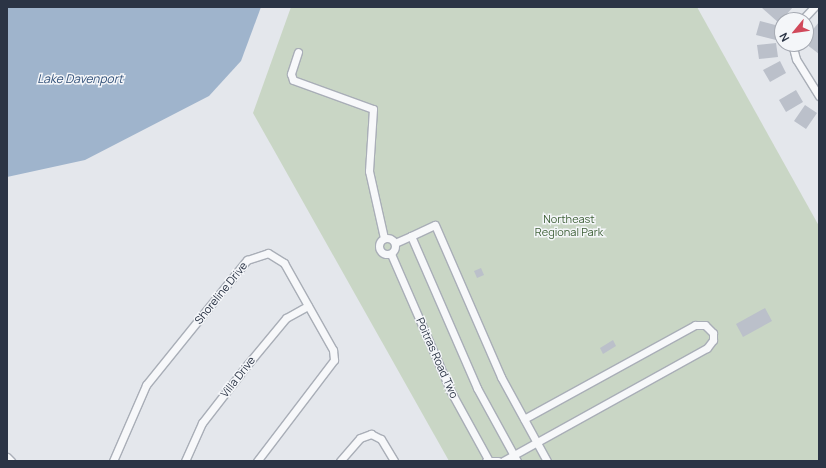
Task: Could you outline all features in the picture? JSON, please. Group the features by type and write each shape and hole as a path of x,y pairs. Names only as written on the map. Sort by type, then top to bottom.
{"street":[{"name":"Poitras Road Two","path":"298,52 291,74 293,80 373,109 370,180 384,238 380,250 391,254 450,390 487,460 498,461"},
{"path":"794,52 796,60 819,96"},
{"path":"391,254 395,243 435,225 501,377 547,461"},
{"path":"411,236 477,388 516,458"},
{"path":"384,238 395,243"},
{"name":"Shoreline Drive","path":"113,461 146,385 247,260 256,254 278,257 333,350 334,360 257,461"},
{"name":"Villa Drive","path":"185,461 202,423 246,365 286,318 308,306"},
{"path":"502,461 516,458 537,442 707,348 713,340 711,329 702,324 695,325 524,419"},
{"path":"340,461 360,438 371,434 381,439 394,461"},
{"path":"7,457 11,461"}],"green space":[{"name":"Northeast Regional Park","path":"291,7 697,7 819,226 819,461 449,461 253,113"}],"water":[{"name":"Lake Davenport","path":"7,7 261,7 241,61 209,96 85,160 7,177"}],"building":[{"path":"761,7 793,7 789,12 774,12 774,19"},
{"path":"760,21 774,25 774,40 756,35"},
{"path":"819,22 819,54 814,50 814,28"},
{"path":"774,43 774,52 777,52 778,57 759,59 757,45"},
{"path":"780,61 786,73 770,82 763,70"},
{"path":"796,90 803,102 786,112 779,100"},
{"path":"805,105 817,113 806,129 794,121"},
{"path":"481,268 484,275 477,278 474,271"},
{"path":"765,308 772,321 743,337 736,324"},
{"path":"613,340 616,346 603,354 600,348"}]}
